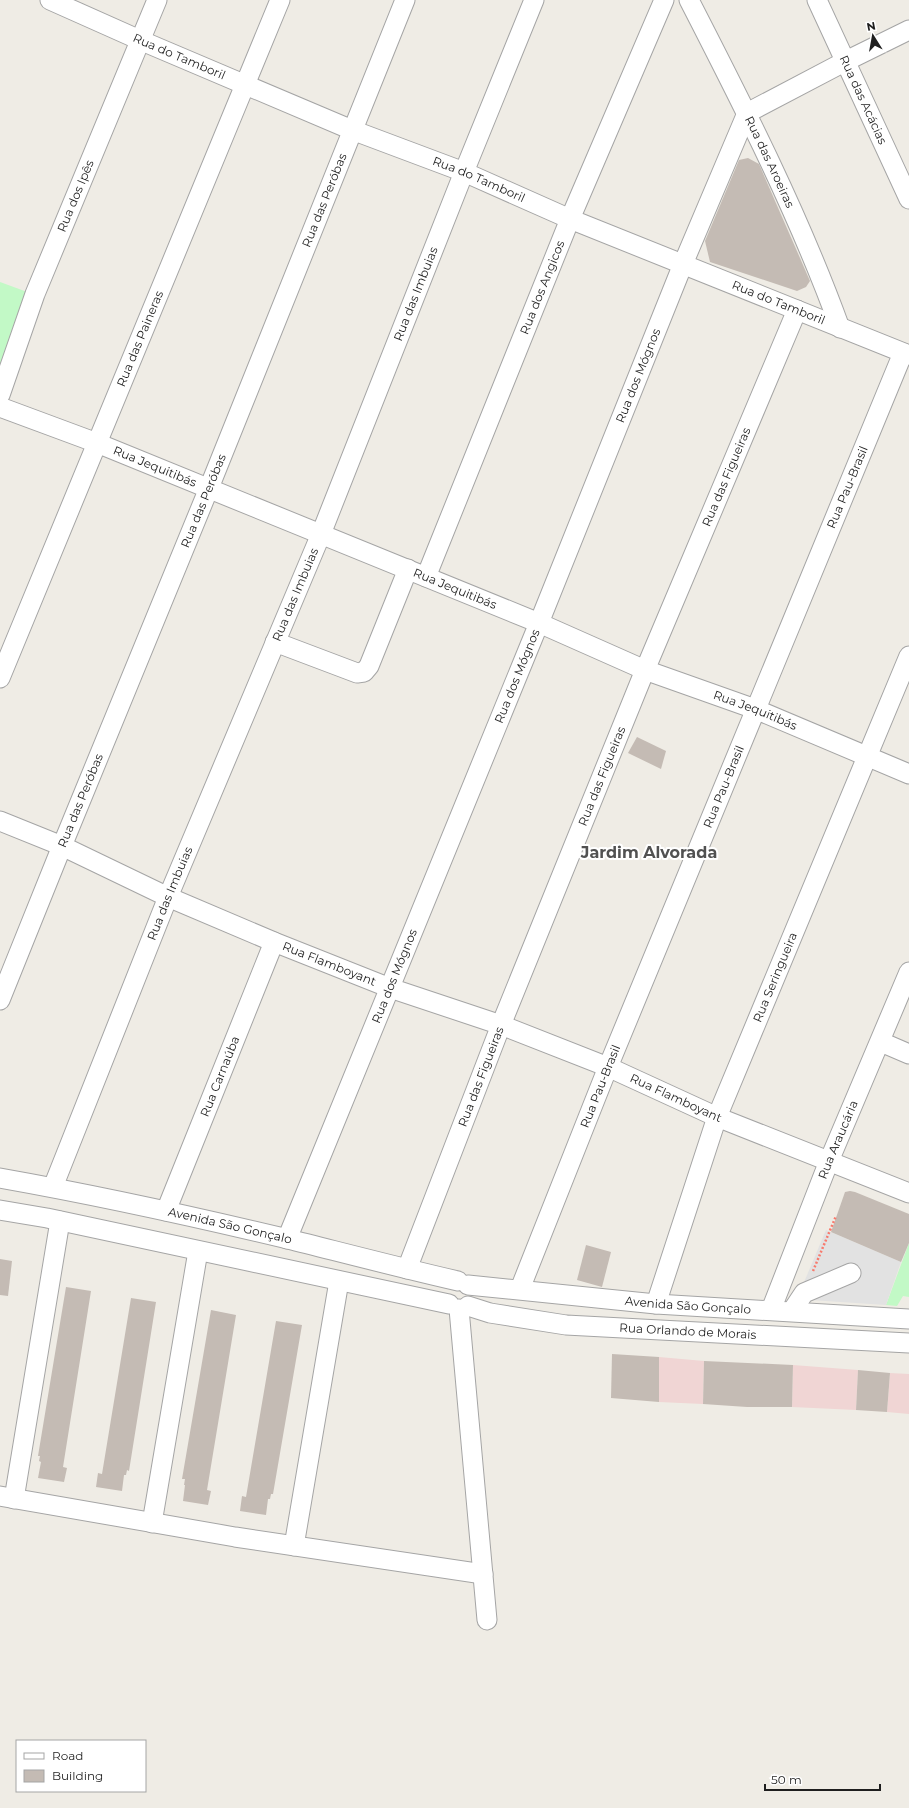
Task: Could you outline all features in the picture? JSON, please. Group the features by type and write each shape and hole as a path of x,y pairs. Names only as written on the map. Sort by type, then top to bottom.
{"street":[{"name":"Rua do Tamboril","path":"50,0 142,41 352,130 464,172 570,219 906,354"},
{"name":"Rua dos Ipês","path":"0,395 34,294 142,41 157,0"},
{"name":"Rua das Paineras","path":"0,678 280,0"},
{"name":"Rua das Peróbas","path":"0,1000 209,488 405,0"},
{"name":"Rua das Imbuias","path":"53,1187 168,897 321,534 464,172 534,0"},
{"name":"Rua dos Angicos","path":"426,577 570,219 664,0"},
{"name":"Rua das Aroeiras","path":"689,0 747,113 826,288 840,328"},
{"name":"Rua das Acácias","path":"817,0 909,199"},
{"path":"747,113 846,60 909,30"},
{"name":"Rua dos Mógnos","path":"287,1239 540,623 683,264 747,113"},
{"name":"Rua das Figueiras","path":"406,1269 502,1025 645,670 797,310"},
{"name":"Rua Pau-Brasil","path":"520,1289 608,1067 755,709 906,354"},
{"name":"Rua Jequitibás","path":"0,407 97,443 209,488 540,623 645,670 755,709 909,774"},
{"path":"275,642 357,673 364,672 369,666 408,569"},
{"name":"Rua Seringueira","path":"656,1304 717,1117 909,656"},
{"name":"Rua Flamboyant","path":"0,821 62,846 168,897 274,942 390,988 502,1025 608,1067 717,1117 909,1194"},
{"name":"Rua Carnaúba","path":"166,1211 274,942"},
{"name":"Rua Araucária","path":"771,1310 829,1161 881,1042 909,972"},
{"path":"881,1042 909,1054"},
{"name":"Avenida São Gonçalo","path":"0,1178 53,1187 166,1211 287,1239 463,1283 656,1304 909,1319"},
{"path":"0,1210 60,1220 459,1307"},
{"path":"60,1220 7,1497 152,1523 294,1546 483,1574"},
{"path":"152,1523 198,1250"},
{"path":"792,1311 804,1293 851,1273"},
{"path":"294,1546 339,1281"},
{"path":"463,1283 448,1287 446,1293 459,1307 488,1620"},
{"name":"Rua Orlando de Morais","path":"459,1307 566,1324 908,1340"}],"path":[{"path":"804,1293 836,1216"}],"shaded area":[{"path":"826,1230 901,1262 886,1305 811,1300 802,1287"},
{"path":"659,1357 704,1361 703,1404 659,1402"},
{"path":"793,1365 858,1370 856,1410 792,1407"},
{"path":"890,1373 909,1374 909,1414 887,1412"}],"green space":[{"path":"0,282 30,293 0,370"},
{"path":"909,1243 909,1297 903,1296 897,1306 886,1305"}],"building":[{"path":"748,158 759,164 810,281 806,287 797,291 710,262 705,241 739,160"},
{"path":"637,737 666,751 661,769 628,753"},
{"path":"850,1191 909,1214 909,1243 901,1262 831,1232 845,1192"},
{"path":"586,1245 611,1252 602,1287 577,1280"},
{"path":"0,1259 12,1261 8,1296 0,1295"},
{"path":"66,1287 91,1291 63,1467 67,1468 64,1482 38,1478 41,1462 39,1461 40,1456 38,1456"},
{"path":"131,1298 156,1302 129,1471 127,1470 126,1475 124,1475 122,1491 96,1487 98,1473 102,1474"},
{"path":"211,1310 236,1315 207,1490 211,1491 208,1505 183,1501 185,1479 182,1479"},
{"path":"276,1321 302,1325 273,1494 271,1494 270,1499 268,1499 266,1515 240,1511 242,1496 246,1497"},
{"path":"612,1354 659,1357 659,1402 611,1398"},
{"path":"704,1361 793,1365 792,1407 747,1407 703,1404"},
{"path":"858,1370 890,1373 887,1412 856,1410"}],"district":[{"name":"Jardim Alvorada","path":"649,852"}]}
